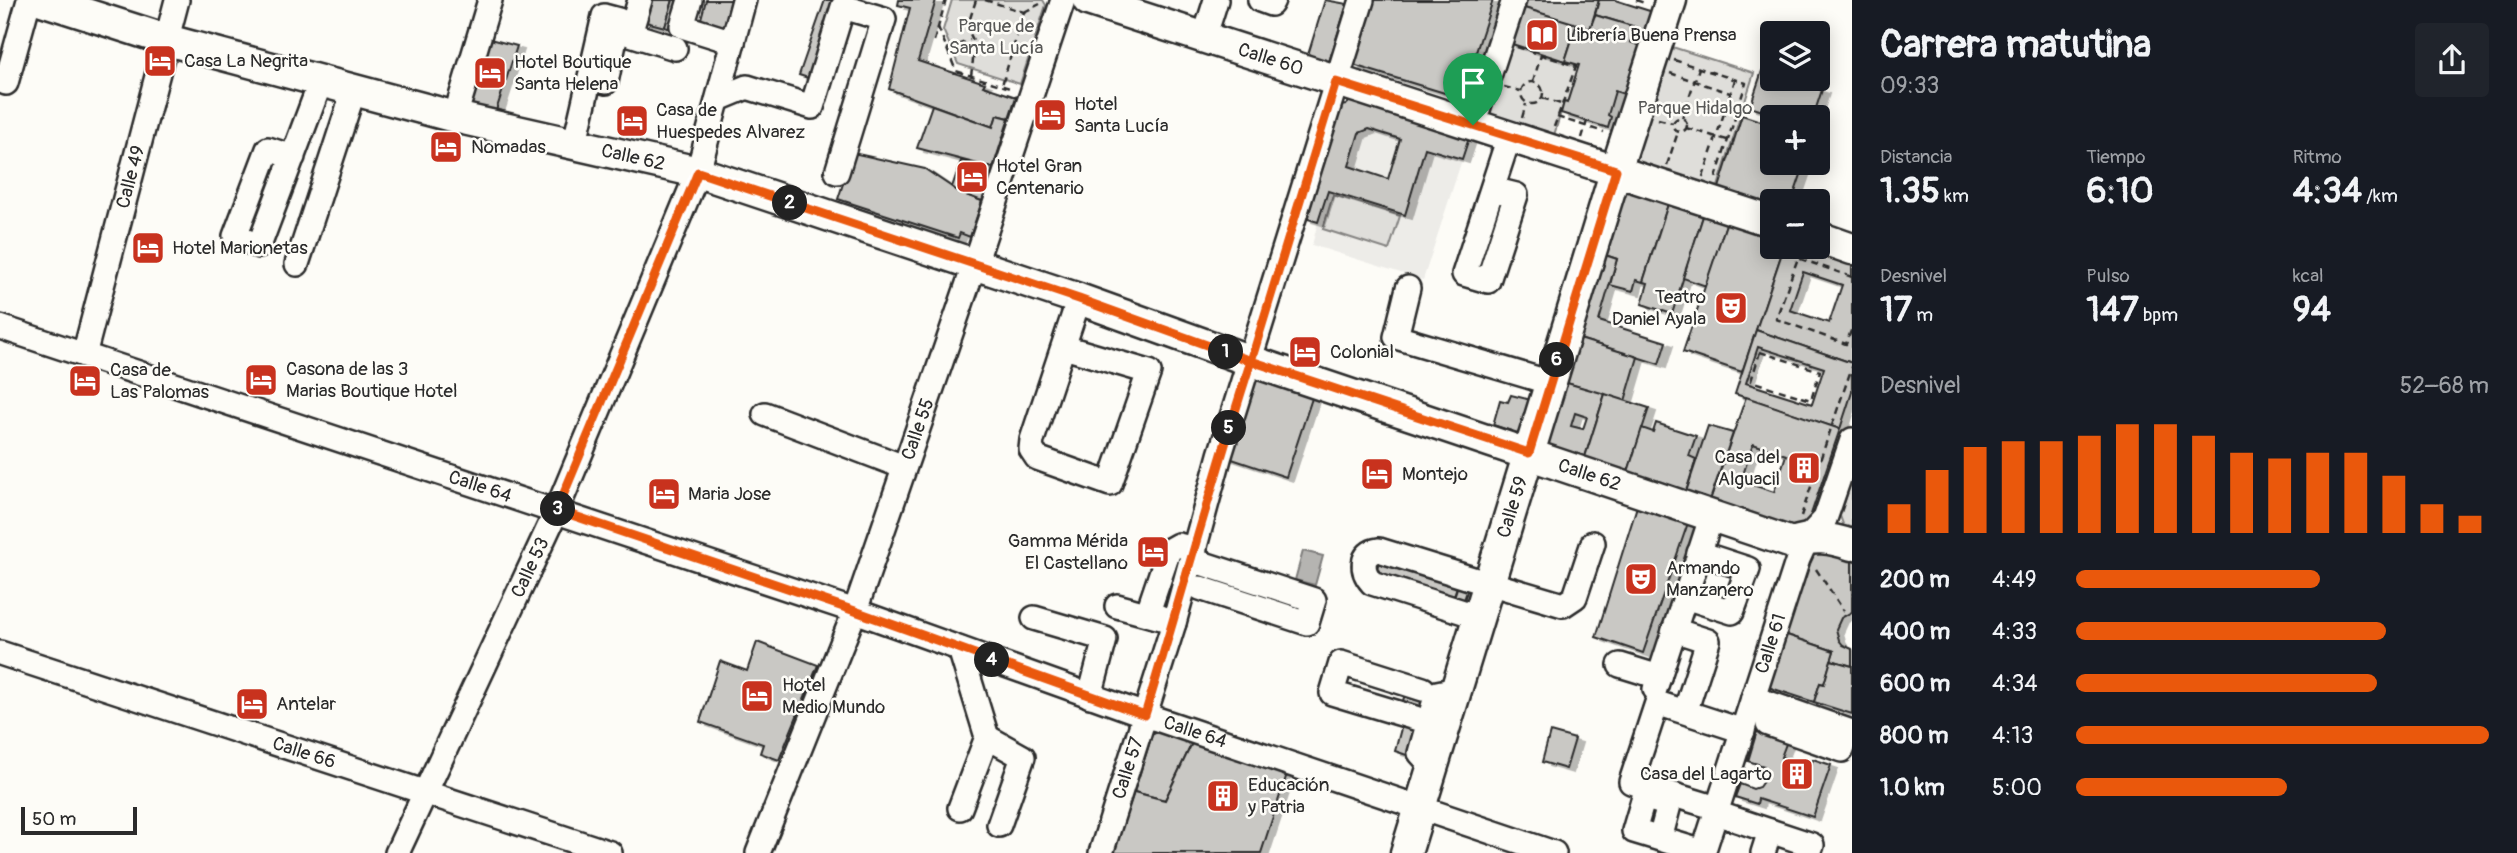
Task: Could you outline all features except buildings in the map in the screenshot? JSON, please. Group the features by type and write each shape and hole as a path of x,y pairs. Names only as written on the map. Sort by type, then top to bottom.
{"main road":[{"name":"Calle 62","path":"42,0 167,40 455,117 575,142 698,172 978,252 1079,299 1251,361 1792,543 1828,537 1852,545"},
{"name":"Calle 60","path":"1088,0 1205,34 1338,81 1475,121 1508,140 1617,171 1760,218"},
{"name":"Calle 59","path":"1406,853 1421,807 1426,760 1439,690 1479,617 1671,0"},
{"path":"1830,241 1852,249"}],"street":[{"path":"6,83 29,0"},
{"name":"Calle 49","path":"84,355 177,0"},
{"path":"455,117 490,0"},
{"path":"640,0 630,34 675,48"},
{"path":"690,0 682,26 733,42"},
{"path":"695,30 704,0"},
{"name":"Calle 53","path":"397,853 557,510 698,172 744,0"},
{"path":"978,252 1013,89 1053,0"},
{"name":"Calle 55","path":"758,853 855,611 1063,0"},
{"path":"1111,0 1205,34 1216,0"},
{"path":"1260,0 1271,4 1273,0"},
{"path":"1200,588 1307,623 1314,600 1194,554 1220,455 1362,0"},
{"path":"1514,0 1475,121 1549,141 1617,171 1760,225"},
{"path":"978,252 1068,5 1073,3 1323,86 1338,81 1508,140 1492,189"},
{"path":"718,99 747,87 812,107 843,7 852,5 884,19 837,172"},
{"path":"575,142 590,78"},
{"path":"293,157 321,81"},
{"path":"298,264 354,90"},
{"path":"1617,171 1706,189 1760,210"},
{"path":"1830,234 1852,242"},
{"path":"1830,249 1852,256"},
{"path":"1408,288 1396,337 1550,383"},
{"path":"1064,347 1149,372 1110,484 1037,458 1031,449 1079,299"},
{"name":"Calle 64","path":"0,327 557,510 855,611 1145,715 1554,853"},
{"path":"765,414 904,467"},
{"name":"Calle 61","path":"1703,852 1743,731 1764,702 1798,559 1807,539 1825,519 1852,440"},
{"path":"1620,665 1657,683 1712,515"},
{"path":"1479,617 1372,583 1365,575 1363,566 1366,556 1379,550 1563,605 1575,597 1593,543"},
{"name":"Calle 57","path":"1101,853 1145,715 1165,620 1152,614 1150,606 1166,555 1178,545 1194,554"},
{"path":"1685,597 1732,612 1748,569 1699,553"},
{"path":"1117,606 1165,620"},
{"path":"1034,618 1105,639 1090,696"},
{"path":"1674,630 1708,642 1688,703"},
{"path":"960,649 987,737 960,808"},
{"name":"Calle 66","path":"0,653 610,853"},
{"path":"1415,718 1332,693 1341,663 1439,690 1415,718 1406,748 1426,760"},
{"path":"1743,731 1657,704 1631,782 1812,845 1809,853"},
{"path":"987,737 1023,757 999,825"},
{"path":"1763,853 1770,831"},
{"path":"1660,839 1703,852"}],"path":[{"path":"934,41 946,0"},
{"path":"971,75 975,44 967,28 976,0"},
{"path":"985,0 1024,12 1037,6 1039,0"},
{"path":"938,27 956,71 1013,89 1024,12"},
{"path":"947,49 971,40"},
{"path":"1500,42 1576,67 1549,141"},
{"path":"1533,82 1541,55"},
{"path":"1666,57 1746,83 1728,140 1706,189"},
{"path":"1682,118 1699,68"},
{"path":"1662,71 1730,93"},
{"path":"1706,189 1716,137 1735,80"},
{"path":"1533,82 1541,87 1542,98 1530,105 1522,98 1522,88 1533,82"},
{"path":"1542,98 1562,104"},
{"path":"1557,117 1586,126"},
{"path":"1657,118 1673,123"},
{"path":"1673,123 1682,118"},
{"path":"1678,132 1686,128 1687,123 1682,118"},
{"path":"1673,123 1678,132"},
{"path":"1686,128 1734,142"},
{"path":"1672,149 1678,132"},
{"path":"1852,277 1798,258 1776,319 1846,344 1852,328"},
{"path":"1760,352 1820,371 1815,387 1811,400 1751,380 1760,352"},
{"path":"1844,611 1807,539 1852,367"}],"shaded area":[{"path":"1346,105 1470,135 1423,280 1312,245 1318,222 1305,218 1340,106"},
{"path":"1303,551 1323,556 1315,585 1295,580"}],"green space":[{"name":"Parque de Santa Lucía","path":"952,0 1043,0 1046,5 1020,84 958,64 943,30"},
{"path":"1509,43 1579,65 1552,142 1485,120"},
{"name":"Parque Hidalgo","path":"1666,45 1754,73 1715,196 1630,161"},
{"path":"1333,195 1400,216 1389,250 1323,229"},
{"path":"1852,479 1852,534 1846,532 1840,516"}],"place":[{"name":"Librería Buena Prensa","path":"1542,35"},
{"name":"Casa La Negrita","path":"160,61"},
{"name":"Hotel Boutique Santa Helena","path":"490,73"},
{"name":"Hotel Santa Lucía","path":"1050,115"},
{"name":"Casa de Huespedes Alvarez","path":"632,121"},
{"name":"Nomadas","path":"446,147"},
{"name":"Hotel Gran Centenario","path":"972,177"},
{"name":"Hotel Marionetas","path":"148,248"},
{"name":"Teatro Daniel Ayala","path":"1731,308"},
{"name":"Colonial","path":"1305,352"},
{"name":"Casona de las 3 Marias Boutique Hotel","path":"261,380"},
{"name":"Casa de Las Palomas","path":"85,381"},
{"name":"Casa del Alguacil","path":"1804,468"},
{"name":"Montejo","path":"1377,474"},
{"name":"Maria Jose","path":"664,494"},
{"name":"Gamma Mérida El Castellano","path":"1153,552"},
{"name":"Armando Manzanero","path":"1641,579"},
{"name":"Hotel Medio Mundo","path":"757,696"},
{"name":"Antelar","path":"252,704"},
{"name":"Casa del Lagarto","path":"1797,774"},
{"name":"Educación y Patria","path":"1223,796"}],"route":[{"path":"1473,125 1336,82 1251,361 1079,299 698,172 557,510 855,611 1145,715 1192,560 1220,455 1251,361 1529,453 1616,170 1473,125"}]}
